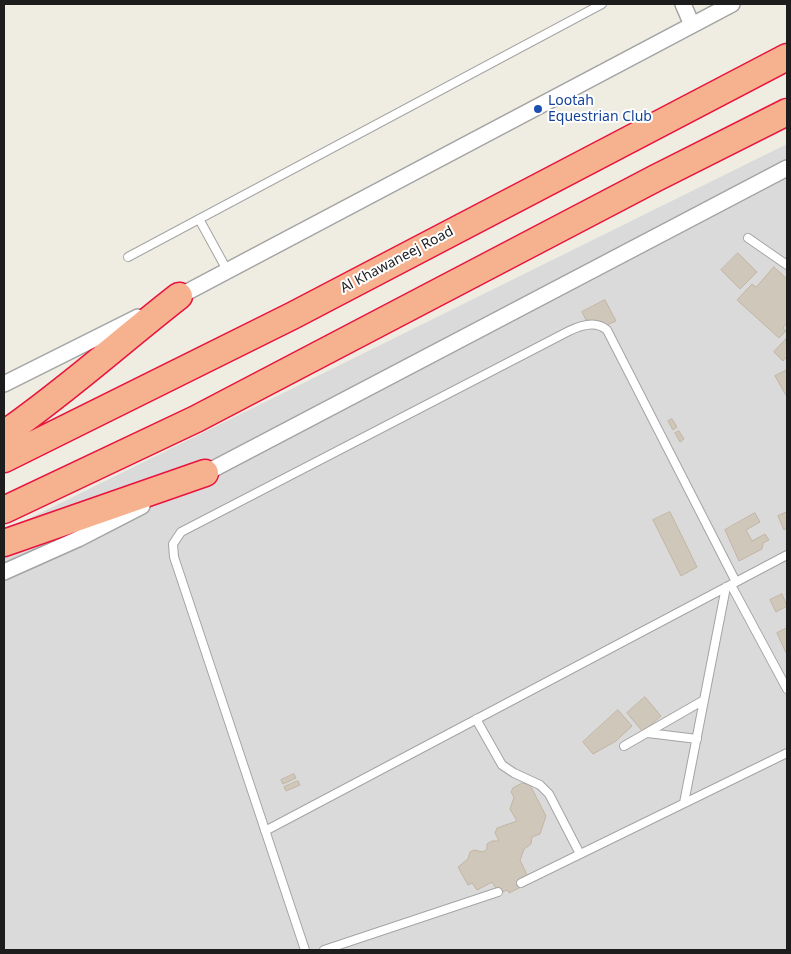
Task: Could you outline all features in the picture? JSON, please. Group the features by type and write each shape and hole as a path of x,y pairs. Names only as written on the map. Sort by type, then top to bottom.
{"highway":[{"name":"Al Khawaneej Road","path":"4,459 292,316 787,57"},
{"path":"4,510 196,419 656,178 787,112"},
{"path":"4,434 73,384 112,349 179,296"},
{"path":"4,543 205,473"}],"street":[{"path":"684,4 692,25"},
{"path":"4,384 179,296 732,4"},
{"path":"4,572 78,539 787,168"}],"lane":[{"path":"128,257 602,4"},
{"path":"199,219 227,270"},
{"path":"748,238 787,266"},
{"path":"305,950 174,557 174,544 181,532 569,331 594,324 607,330 731,584 787,689"},
{"path":"265,831 787,555"},
{"path":"684,803 704,700 731,584"},
{"path":"624,746 704,700"},
{"path":"476,719 502,765 514,774 540,785 548,794 580,854"},
{"path":"648,733 697,739"},
{"path":"521,883 787,753"},
{"path":"324,950 498,892"}],"shaded area":[{"path":"787,144 787,950 4,950 4,531"}],"building":[{"path":"738,253 757,272 740,289 721,270"},
{"path":"774,267 787,279 787,323 783,328 786,331 779,338 737,300 752,284 756,287"},
{"path":"605,300 616,321 607,325 601,322 586,320 582,312"},
{"path":"786,339 787,356 783,361 774,352"},
{"path":"787,370 787,397 775,376"},
{"path":"672,419 677,427 673,430 668,421"},
{"path":"679,431 684,439 680,442 675,433"},
{"path":"670,512 697,567 681,576 653,520"},
{"path":"787,512 787,528 784,530 778,516"},
{"path":"755,513 760,522 746,530 752,541 765,534 769,540 763,543 762,549 739,561 725,530"},
{"path":"782,594 787,606 776,612 770,600"},
{"path":"787,628 787,655 777,633"},
{"path":"645,697 661,716 643,732 627,713"},
{"path":"618,710 632,726 616,741 593,754 583,742"},
{"path":"294,774 296,778 283,784 281,780"},
{"path":"298,781 300,785 286,791 284,787"},
{"path":"523,783 530,785 546,816 540,834 532,837 531,844 524,849 520,860 527,875 527,880 521,883 523,886 509,893 508,890 499,893 492,882 477,890 472,883 468,885 458,867 468,859 470,852 474,850 483,852 487,849 487,844 492,841 499,841 495,833 497,828 517,821 510,809 514,797 511,792 513,788"}],"place":[{"name":"Lootah Equestrian Club","path":"538,109"}]}
